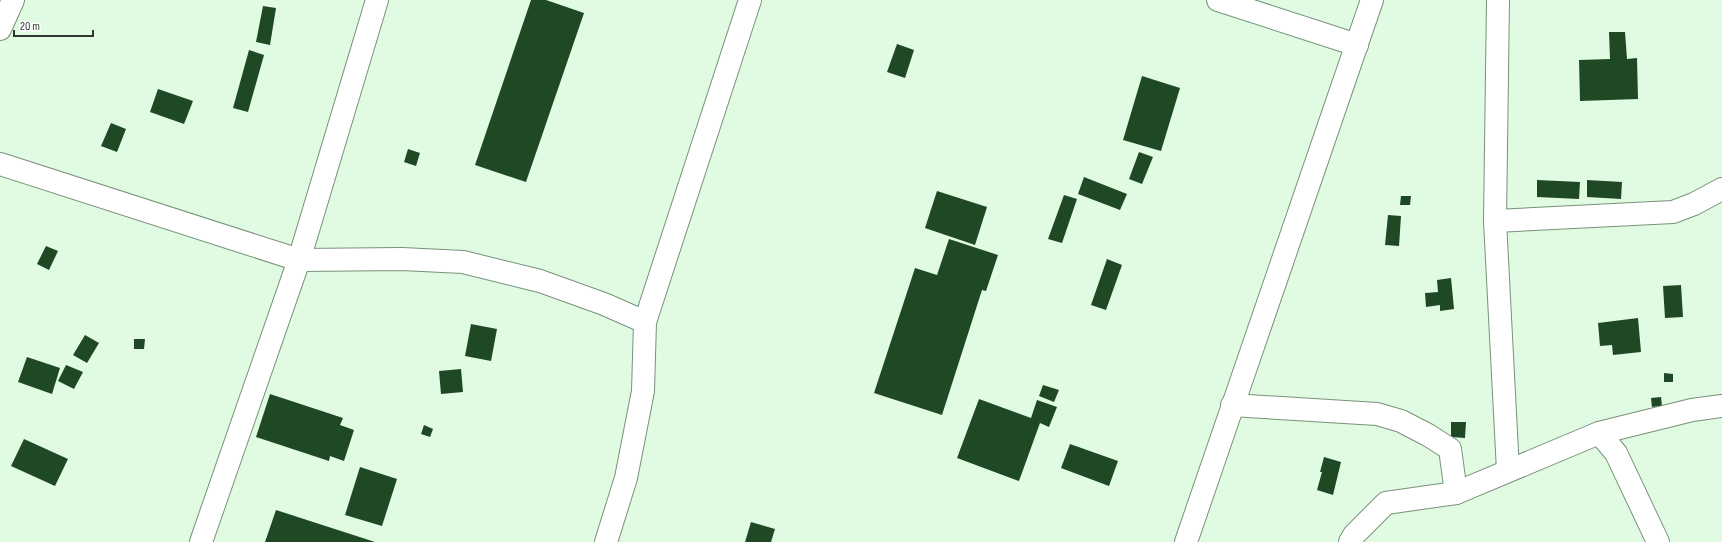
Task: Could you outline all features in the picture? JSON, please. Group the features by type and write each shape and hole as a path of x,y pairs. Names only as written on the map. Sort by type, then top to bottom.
{"street":[{"path":"0,29 14,0"},
{"path":"201,542 299,260 377,0"},
{"path":"606,542 626,478 644,391 645,322 750,0"},
{"path":"1218,0 1357,45"},
{"path":"1186,542 1372,0"},
{"path":"1498,0 1495,221 1508,471"},
{"path":"0,164 299,260 402,259 463,262 540,281 604,304 645,322"},
{"path":"1495,221 1673,212 1694,204 1722,189"},
{"path":"1232,405 1377,414 1401,421 1428,434 1450,449 1456,493"},
{"path":"1350,542 1386,503 1456,493 1599,433 1692,410 1722,406"},
{"path":"1599,433 1616,453 1658,542"}],"building":[{"path":"531,0 546,0 584,13 526,182 475,165"},
{"path":"263,6 276,8 270,45 256,42"},
{"path":"1609,32 1625,32 1627,59 1637,58 1638,99 1580,101 1579,60 1610,59"},
{"path":"897,44 914,50 905,78 887,72"},
{"path":"249,50 264,55 248,112 233,108"},
{"path":"1142,76 1180,88 1161,151 1123,140"},
{"path":"158,89 193,101 184,124 150,112"},
{"path":"111,123 126,129 117,152 101,146"},
{"path":"408,149 420,153 416,166 404,162"},
{"path":"1139,152 1153,157 1142,184 1129,179"},
{"path":"1084,177 1127,194 1120,210 1078,194"},
{"path":"1537,180 1580,182 1579,199 1537,197"},
{"path":"1587,180 1622,182 1621,199 1587,197"},
{"path":"937,191 987,207 975,245 925,228"},
{"path":"1064,195 1077,199 1062,243 1048,239"},
{"path":"1401,196 1411,196 1410,205 1400,205"},
{"path":"1388,215 1401,216 1399,246 1385,245"},
{"path":"949,239 998,255 986,291 982,290 942,415 874,393 915,268 937,275"},
{"path":"46,246 58,251 49,270 37,264"},
{"path":"1107,259 1122,265 1106,310 1091,305"},
{"path":"1451,278 1454,309 1440,311 1440,305 1426,307 1425,293 1438,292 1437,280"},
{"path":"1681,285 1683,317 1665,318 1663,286"},
{"path":"1638,318 1641,352 1613,355 1612,345 1600,346 1598,323"},
{"path":"471,324 497,329 491,361 465,356"},
{"path":"85,335 99,343 87,363 73,355"},
{"path":"134,339 145,339 144,349 134,349"},
{"path":"27,357 60,368 52,394 18,382"},
{"path":"66,365 83,372 74,389 58,381"},
{"path":"461,369 463,392 441,394 439,371"},
{"path":"1664,373 1673,374 1673,382 1664,382"},
{"path":"1043,385 1059,390 1054,402 1039,396"},
{"path":"270,394 343,418 340,425 354,430 344,461 330,456 329,461 256,437"},
{"path":"1661,397 1662,406 1652,407 1651,398"},
{"path":"979,399 1031,418 1037,400 1057,407 1049,427 1040,423 1019,481 957,458"},
{"path":"1451,422 1466,422 1465,438 1451,437"},
{"path":"424,425 433,429 430,437 421,434"},
{"path":"24,439 68,459 55,486 11,466"},
{"path":"1070,444 1118,461 1109,486 1061,468"},
{"path":"1324,457 1341,462 1333,495 1317,490"},
{"path":"360,467 397,479 382,526 345,515"},
{"path":"276,510 375,542 265,542"},
{"path":"751,522 775,529 771,542 745,542"}]}
